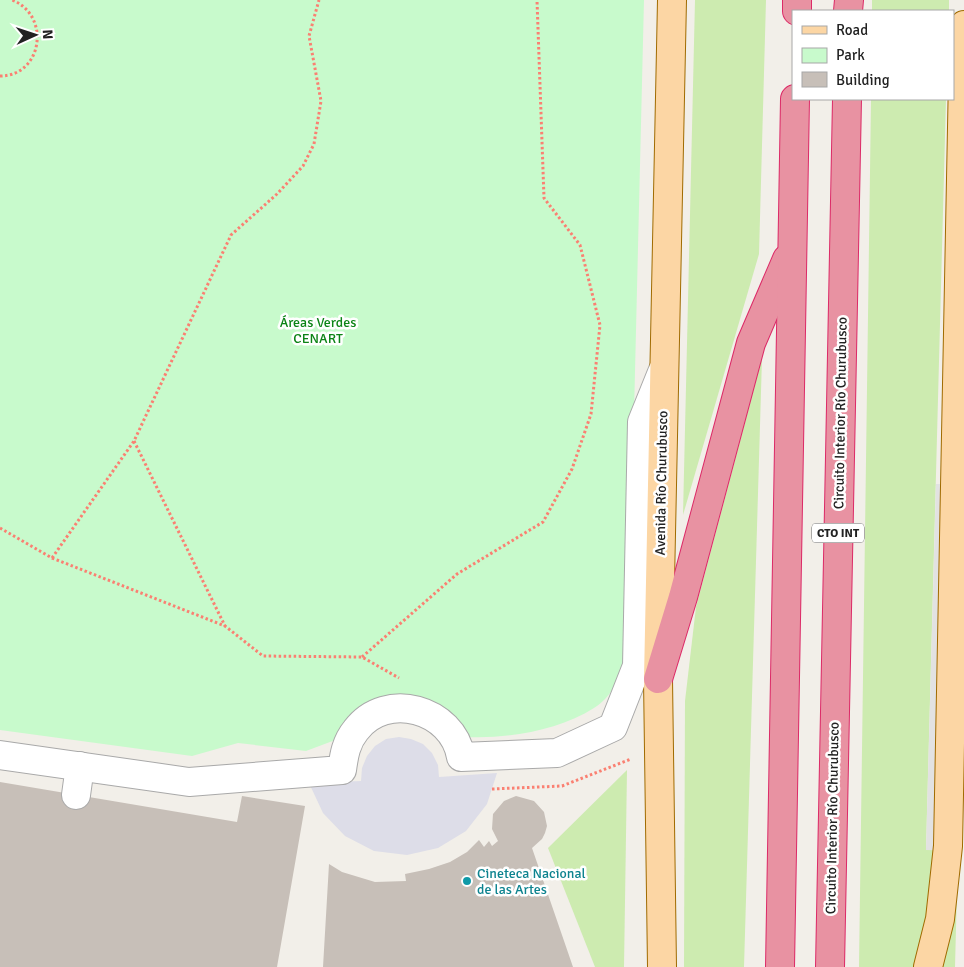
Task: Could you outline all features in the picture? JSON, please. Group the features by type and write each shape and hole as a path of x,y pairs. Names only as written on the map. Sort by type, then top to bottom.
{"highway":[{"path":"780,967 795,100"},
{"name":"Circuito Interior Río Churubusco","path":"830,967 847,100"},
{"path":"658,679 684,597 751,343 792,249"}],"main road":[{"name":"Avenida Río Churubusco","path":"662,967 658,679 672,0"},
{"path":"928,967 940,918 948,846 964,25"}],"lane":[{"path":"0,755 189,782 342,770 345,750 357,728 373,715 392,708 408,708 425,712 441,721 452,734 461,757 557,753 613,727 637,666 642,422 663,370"},
{"path":"76,795 80,766"}],"path":[{"path":"0,76 15,73 25,67 37,47 38,37 34,19 28,10 12,0"},
{"path":"52,558 134,441 231,235 277,194 303,166 314,144 321,101 309,36 319,0"},
{"path":"362,657 457,574 543,522 572,469 591,414 600,325 580,245 544,198 538,0"},
{"path":"134,441 226,626"},
{"path":"0,528 52,558 226,626 263,656 362,657 405,682 425,712"}],"green space":[{"name":"Áreas Verdes CENART","path":"0,0 644,0 628,661 614,687 600,704 580,716 533,732 516,735 467,737 454,719 440,707 423,700 402,695 338,739 306,751 238,743 192,756 0,730"},
{"path":"695,0 766,0 759,254 683,515"},
{"path":"872,0 949,0 949,10 872,10"},
{"path":"871,100 946,100 926,849 958,851 955,967 859,967"},
{"path":"762,358 744,967 684,967 685,701 696,607"},
{"path":"627,770 624,967 595,967 548,848"}],"shaded area":[{"path":"936,484 964,484 958,851 926,850"},
{"path":"399,737 423,744 432,753 438,765 439,777 497,773 487,804 466,831 438,848 407,855 374,851 345,836 323,813 309,783 361,781 362,768 367,756 375,746 386,739"}],"building":[{"path":"0,782 237,822 242,796 305,806 277,967 0,967"},
{"name":"Cineteca Nacional de las Artes","path":"516,796 534,801 544,812 547,826 545,833 542,839 532,848 573,967 323,967 329,864 342,872 375,882 406,881 405,874 450,862 467,852 479,840 484,847 489,841 492,846 498,841 492,829 493,814 504,801"}],"place":[{"name":"Cineteca Nacional de las Artes","path":"467,881"}]}
